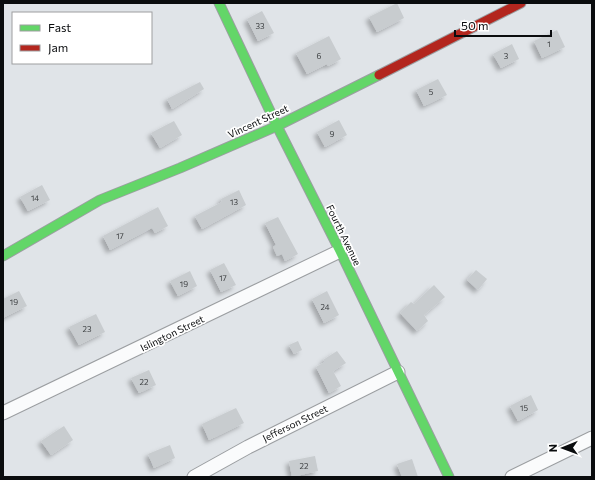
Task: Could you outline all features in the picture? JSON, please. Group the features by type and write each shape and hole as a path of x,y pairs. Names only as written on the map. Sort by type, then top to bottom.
{"street":[{"name":"Fourth Avenue","path":"220,3 277,126 340,251 449,477"},
{"name":"Vincent Street","path":"3,256 100,200 277,126 521,3"},
{"name":"Islington Street","path":"3,413 340,251"},
{"name":"Jefferson Street","path":"194,477 248,447 398,372"},
{"path":"512,477 592,438"}],"building":[{"path":"397,3 404,18 377,32 369,17"},
{"path":"262,11 274,33 258,41 247,19"},
{"path":"557,30 565,47 542,58 534,41"},
{"path":"329,36 341,59 307,74 296,53"},
{"path":"512,44 519,59 501,68 493,54"},
{"path":"438,79 447,95 424,106 416,90"},
{"path":"200,82 204,89 172,109 167,99"},
{"path":"339,120 347,135 325,147 317,132"},
{"path":"174,121 182,135 160,148 151,133"},
{"path":"42,185 50,200 28,211 20,197"},
{"path":"239,190 246,205 202,229 195,216 222,202 221,199"},
{"path":"158,207 168,226 155,233 152,228 110,250 103,236"},
{"path":"278,217 298,254 285,261 282,254 277,256 273,247 276,245 265,223"},
{"path":"224,263 236,285 221,292 210,270"},
{"path":"476,270 487,279 478,290 467,280"},
{"path":"190,271 197,286 178,296 170,281"},
{"path":"434,285 445,297 424,315 428,321 417,331 400,313 411,302 414,304"},
{"path":"19,291 27,306 3,318 3,299"},
{"path":"327,291 339,315 324,323 312,299"},
{"path":"96,314 105,332 79,345 69,327"},
{"path":"298,341 302,350 294,354 289,345"},
{"path":"337,351 346,363 333,371 341,386 329,393 316,367 325,362 323,360"},
{"path":"149,370 156,385 139,393 131,378"},
{"path":"531,395 538,410 518,421 510,406"},
{"path":"236,408 244,423 209,440 202,424"},
{"path":"64,426 73,440 51,455 41,441"},
{"path":"170,445 175,458 154,468 148,454"},
{"path":"315,456 318,471 292,477 289,461"},
{"path":"412,459 418,477 402,477 397,464"}],"traffic: fast":[{"path":"219,3 277,126 340,251 449,477"},
{"path":"3,256 100,200 180,168 277,126 379,75"}],"traffic: jam":[{"path":"379,75 521,3"}]}
